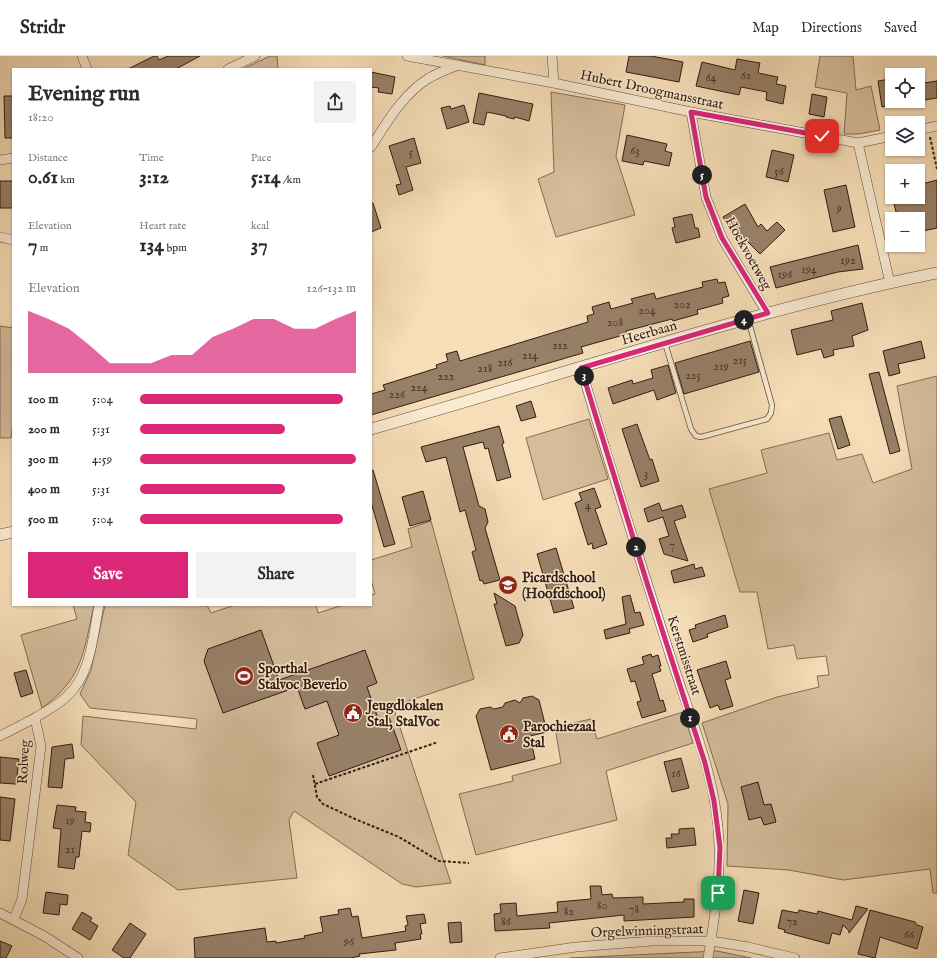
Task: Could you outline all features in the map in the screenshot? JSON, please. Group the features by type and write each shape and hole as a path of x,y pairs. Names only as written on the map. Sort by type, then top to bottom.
{"street":[{"path":"82,56 87,68"},
{"path":"230,68 255,56"},
{"name":"Hubert Droogmansstraat","path":"407,56 554,83 691,112 858,143 885,137"},
{"path":"552,56 554,83"},
{"path":"372,145 393,112 413,92 429,79 458,65"},
{"name":"Hoekvoetweg","path":"691,112 706,197 722,238 768,313"},
{"path":"925,129 937,126"},
{"path":"858,143 890,283"},
{"path":"0,160 12,158"},
{"path":"0,237 12,240"},
{"name":"Heerbaan","path":"372,429 768,313 937,273"},
{"name":"Kerstmisstraat","path":"581,368 645,576 705,763 714,801 720,847 718,893 708,958"},
{"path":"0,535 12,532"},
{"path":"0,736 35,718 67,697 80,679 89,653 99,606"},
{"name":"Rolweg","path":"14,919 22,899 41,746 35,718"},
{"path":"0,913 14,919 78,958"},
{"name":"Orgelwinningstraat","path":"500,958 576,947 652,941 711,941 748,947 795,958"}],"lane":[{"path":"665,343 691,429 696,436 700,437 767,419 771,413 772,405 748,319"}],"path":[{"path":"928,128 937,169"},
{"path":"315,784 438,742"},
{"path":"313,775 317,797 323,804 399,837 439,861 469,863"}],"shaded area":[{"path":"270,56 277,56 278,68 245,68"},
{"path":"443,56 485,56 485,65"},
{"path":"820,56 853,56 856,90 871,86 880,130 859,134 844,134 847,93 815,87"},
{"path":"551,92 625,105 616,156 635,215 556,237 538,179 554,172"},
{"path":"0,326 12,328 12,430 11,438 0,438"},
{"path":"937,376 937,893 933,893 930,869 843,880 789,870 727,866 728,804 702,723 777,697 819,687 817,676 829,675 826,656 797,659 794,645 768,649 757,592 740,592 709,489 767,473 761,450 829,433 837,460 862,454 873,483 912,469 897,386"},
{"path":"589,419 608,479 543,500 526,438"},
{"path":"431,521 474,679 393,706 451,883 416,887 402,884 294,811 289,820 297,878 178,890 128,855 136,802 81,745 83,716 196,729 197,719 90,708 80,694 91,670 105,606 208,606 211,613 232,606 316,606 318,613 340,606 372,606 372,595 375,594 372,584 372,560 412,547 408,529"},
{"path":"73,606 94,606 84,650 74,675 56,697 42,708 21,635 77,619"},
{"path":"683,712 693,743 606,771 617,820 476,855 459,794 513,781 512,776 561,763 555,727 591,719 597,739"},
{"path":"717,951 751,958 570,958"}],"building":[{"path":"154,56 157,56 159,60 168,56 200,56 178,68 130,68"},
{"path":"629,56 651,56 683,62 679,82 626,72"},
{"path":"737,59 760,63 758,73 778,77 776,84 786,86 783,104 766,100 767,92 741,87 739,95 696,86 702,62 735,70"},
{"path":"372,72 395,77 392,94 378,92 379,88 372,87"},
{"path":"885,80 885,106 882,107 878,81"},
{"path":"937,81 937,98 925,100 925,83"},
{"path":"479,93 533,104 529,121 487,112 484,125 473,123"},
{"path":"812,94 827,97 824,117 809,114"},
{"path":"4,96 12,96 12,138 5,138"},
{"path":"464,105 469,122 447,129 441,108 450,106 451,109"},
{"path":"627,135 667,144 665,151 672,153 669,166 644,161 643,165 622,161"},
{"path":"414,138 421,163 406,167 413,190 399,195 396,185 401,184 389,146"},
{"path":"772,150 794,155 788,182 766,177"},
{"path":"937,180 937,228 925,231 925,212 896,212 894,204 925,204 925,183"},
{"path":"0,181 12,181 12,208 0,208"},
{"path":"846,185 855,227 833,232 824,190"},
{"path":"372,204 381,228 372,232"},
{"path":"745,204 758,227 761,224 767,231 777,222 785,230 760,254 736,230 732,232 723,217"},
{"path":"692,214 695,228 698,228 700,237 676,243 672,228 675,227 673,218"},
{"path":"858,245 863,269 838,272 776,288 770,267"},
{"path":"717,279 718,283 725,282 729,296 722,298 723,303 697,310 698,314 626,331 627,334 581,347 583,353 372,415 372,394 385,390 383,385 437,368 436,365 448,361 446,354 457,351 460,361 588,322 587,316 594,314 592,307 609,302 611,309 633,303 631,299 654,293 656,299 703,287 702,282"},
{"path":"862,303 868,330 852,336 854,346 833,350 834,355 824,358 821,349 797,355 791,330 833,320 831,311"},
{"path":"750,341 759,372 684,394 675,363"},
{"path":"921,341 925,358 898,364 900,373 889,376 883,351"},
{"path":"668,365 676,393 657,400 654,390 613,404 608,388 632,380 633,384 653,378 651,370"},
{"path":"879,372 900,451 890,454 869,374"},
{"path":"531,401 536,417 521,421 516,406"},
{"path":"841,416 850,445 838,449 829,419"},
{"path":"637,424 650,460 652,459 659,481 641,487 622,429"},
{"path":"499,426 504,443 502,444 511,477 497,481 488,448 485,449 483,442 463,447 479,506 485,509 488,522 485,528 500,580 484,584 482,580 480,581 472,552 476,550 465,510 460,512 446,457 426,462 421,447"},
{"path":"372,470 395,544 384,547 372,505"},
{"path":"594,488 601,507 595,509 607,544 593,549 592,543 588,545 575,503 582,500 579,493"},
{"path":"423,491 431,520 410,526 402,497"},
{"path":"659,503 662,511 682,505 686,517 674,521 688,561 664,554 659,539 669,536 663,517 648,522 644,509"},
{"path":"556,548 574,608 554,613 537,554"},
{"path":"694,564 695,569 702,567 705,576 674,583 671,571"},
{"path":"494,593 515,606 523,635 519,643 506,646 494,604 497,604"},
{"path":"630,595 635,613 640,612 644,625 629,629 630,633 606,639 604,630 626,624 622,597"},
{"path":"725,615 728,627 707,634 708,637 693,642 689,630 696,628 695,625"},
{"name":"Jeugdlokalen Stal, StalVoc","path":"261,630 279,680 365,650 377,683 367,687 379,721 389,717 401,750 329,776 317,743 339,735 327,701 305,709 297,687 223,713 204,661 208,649"},
{"path":"651,654 652,657 658,655 661,666 659,666 661,671 652,674 660,701 663,700 666,711 642,718 637,702 641,701 635,681 631,682 627,669 644,664 642,657"},
{"path":"726,661 731,678 725,680 733,706 720,710 718,705 710,708 697,670"},
{"path":"26,670 33,693 21,697 14,673"},
{"name":"Parochiezaal Stal","path":"532,696 539,700 547,732 530,736 535,759 491,770 476,716 480,709 490,707 494,709 503,707 505,703 515,700 520,703 523,698"},
{"path":"72,744 74,758 65,759 62,788 48,787 52,747"},
{"path":"0,757 19,759 16,784 0,783"},
{"path":"681,758 689,788 672,792 664,762"},
{"path":"758,782 764,805 771,804 776,822 764,825 761,817 749,820 741,787"},
{"path":"0,797 15,799 10,841 0,840"},
{"path":"57,805 76,807 75,811 86,812 85,822 91,823 90,832 82,831 79,857 76,857 74,869 58,867 61,829 53,828"},
{"path":"694,828 696,845 667,848 666,838 672,838 671,834 679,834 679,829"},
{"path":"590,886 601,886 602,895 612,894 613,898 643,897 643,904 684,902 684,899 694,899 694,917 624,921 624,915 549,923 550,928 495,931 494,914 501,913 500,904 516,903 517,916 558,912 557,902 591,899"},
{"path":"744,890 759,893 753,924 738,921"},
{"path":"46,892 68,895 67,905 60,904 59,915 43,913"},
{"path":"856,906 868,909 849,933 843,925 840,935 832,933 829,944 784,932 785,930 778,928 782,910 798,913 799,910 817,914 818,911 852,920"},
{"path":"350,908 352,917 358,916 362,938 406,931 405,926 408,925 406,916 424,914 426,923 420,924 422,934 420,934 421,939 395,943 396,950 359,954 360,956 351,958 195,958 194,938 265,928 267,942 276,941 276,943 305,938 304,936 323,932 320,917 339,914 338,910"},
{"path":"870,910 915,922 917,925 923,927 917,949 880,937 875,958 858,954"},
{"path":"82,912 92,918 90,921 98,926 90,940 72,929"},
{"path":"461,922 462,942 450,943 448,923"},
{"path":"130,923 146,934 130,958 124,958 112,950"},
{"path":"0,941 12,946 6,958 0,958"}],"place":[{"name":"Picardschool (Hoofdschool)","path":"508,585"},
{"name":"Sporthal Stalvoc Beverlo","path":"244,676"},
{"name":"Jeugdlokalen Stal, StalVoc","path":"353,713"},
{"name":"Parochiezaal Stal","path":"509,734"}],"route":[{"path":"718,893 720,847 714,801 705,763 647,583 581,368 768,313 749,285 722,238 706,197 691,112 822,136"}]}
